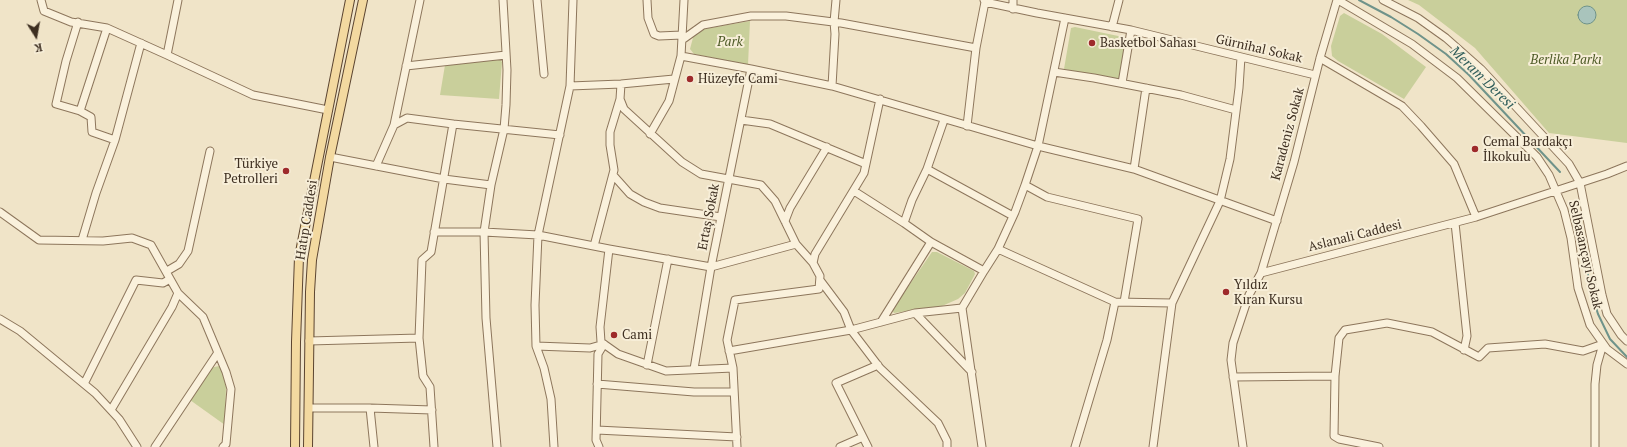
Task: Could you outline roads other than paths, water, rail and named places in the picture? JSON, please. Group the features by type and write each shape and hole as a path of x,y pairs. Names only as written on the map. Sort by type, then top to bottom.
{"main road":[{"name":"Hatıp Caddesi","path":"296,447 299,257 350,0"},
{"name":"Hatıp Caddesi","path":"308,447 309,342 312,260 330,157 363,0"}],"street":[{"path":"41,0 44,11 70,22 78,22 107,28 254,95 328,110"},
{"path":"167,55 178,0"},
{"path":"376,166 394,125 420,0"},
{"path":"497,447 486,318 484,232 491,185 504,129 506,105 506,54 503,0"},
{"path":"538,0 544,74"},
{"path":"554,447 551,399 544,368 536,346 538,235 570,86 573,0"},
{"path":"647,0 648,18 654,34 659,36 682,37 703,25 751,16 786,16 834,22 976,48"},
{"path":"650,134 669,101 681,56 684,0"},
{"path":"832,86 836,34 834,22 836,0"},
{"path":"1013,0 1013,9"},
{"path":"1112,27 1119,0"},
{"name":"Karadeniz Sokak","path":"1261,273 1277,221 1320,58 1337,0"},
{"name":"Selbasançayı Sokak","path":"1337,0 1412,44 1457,78 1537,157 1549,175 1564,210 1571,238 1578,288 1590,325 1607,349 1627,364"},
{"name":"Selbasançayı Sokak","path":"1383,0 1418,18 1446,38 1481,69 1554,145 1569,164 1580,183 1607,314 1621,335 1627,340"},
{"path":"967,126 976,48 984,1"},
{"name":"Gürnihal Sokak","path":"984,1 1013,9 1131,30 1316,75"},
{"path":"982,447 962,308 998,249 1025,185 1038,146 1065,18"},
{"path":"78,22 66,61 56,104 80,111 91,117 92,132 116,140"},
{"path":"80,111 107,28"},
{"path":"1122,83 1131,30"},
{"path":"82,240 96,193 116,140 141,43"},
{"path":"406,66 506,54"},
{"path":"681,56 832,86 944,120 1038,146 1134,169 1277,221"},
{"path":"1153,447 1172,303 1220,201 1230,160 1241,57"},
{"path":"1320,58 1402,106 1422,126 1454,164 1476,217"},
{"name":"Ertaş Sokak","path":"694,369 712,267 751,69"},
{"path":"1054,72 1181,94 1236,110"},
{"path":"570,86 620,84 674,79"},
{"path":"594,246 614,170 610,145 610,132 620,99 620,84"},
{"path":"1134,169 1146,88"},
{"path":"620,99 624,110 682,162 701,174 762,185 775,202 796,244 813,263 820,276 819,288 735,300 727,340 733,368 737,447"},
{"path":"813,263 814,254 864,174 880,100"},
{"path":"394,125 408,118 560,135"},
{"path":"741,120 770,124 866,164"},
{"path":"904,223 912,200 927,169 944,120"},
{"path":"434,447 430,387 423,376 419,338 422,260 431,252 453,124"},
{"path":"785,221 790,208 827,147"},
{"path":"167,271 179,264 188,251 210,151"},
{"path":"330,157 491,185"},
{"name":"Aslanali Caddesi","path":"1261,273 1476,217 1557,191 1627,166"},
{"path":"927,169 1013,216"},
{"path":"613,175 630,194 644,202 660,208 722,217"},
{"path":"1025,185 1047,197 1138,219 1124,302"},
{"path":"854,191 931,242 984,271"},
{"path":"0,212 39,240 103,241 132,238 151,245 178,293 203,317 217,354 226,372 231,389 225,446"},
{"path":"1455,223 1467,336 1464,350"},
{"path":"434,232 484,232 538,235 609,250 712,267 796,244"},
{"path":"880,322 931,242"},
{"path":"998,249 1115,302 1172,303"},
{"path":"609,250 600,327 601,342 618,354 666,371 733,368"},
{"path":"647,365 668,259"},
{"path":"1243,447 1231,360 1232,343 1249,295 1261,273"},
{"path":"84,384 136,280 163,283 170,279"},
{"path":"820,280 844,312 851,330 878,365 938,423 947,441 947,447"},
{"path":"111,410 172,307 178,293"},
{"path":"1075,447 1107,340 1115,302"},
{"path":"729,351 851,330 915,313 962,308"},
{"path":"915,313 972,372"},
{"path":"0,319 20,331 84,384 119,419 137,447"},
{"path":"1379,447 1339,440 1334,436 1335,376 1340,338 1345,330 1387,323 1432,332 1464,350 1479,356 1488,348 1545,344 1583,351 1603,344"},
{"path":"309,342 419,338"},
{"path":"536,346 590,348 604,344"},
{"path":"599,447 596,440 598,354 604,344"},
{"path":"1595,447 1595,384 1597,365 1603,344"},
{"path":"155,447 217,354"},
{"path":"868,447 836,383 878,365"},
{"path":"1233,377 1335,376"},
{"path":"597,384 694,392 734,392"},
{"path":"309,408 432,410"},
{"path":"370,408 374,447"},
{"path":"596,430 737,437"},
{"path":"840,447 863,437"}],"water":[{"path":"1587,6 1593,9 1596,15 1593,21 1587,24 1581,21 1578,15 1581,9"}],"waterway":[{"name":"Meram Deresi","path":"1359,0 1391,17 1446,54 1469,75 1560,172"},
{"name":"Meram Deresi","path":"1575,212 1592,295 1598,314 1610,339 1627,357"}],"place":[{"name":"Basketbol Sahası","path":"1092,43"},
{"name":"Hüzeyfe Cami","path":"690,79"},
{"name":"Cemal Bardakçı İlkokulu","path":"1475,149"},
{"name":"Türkiye Petrolleri","path":"286,171"},
{"name":"Yıldız Kıran Kursu","path":"1226,292"},
{"name":"Cami","path":"614,335"}],"park label":[{"name":"Park","path":"730,42"},
{"name":"Berlika Parkı","path":"1566,60"}]}
